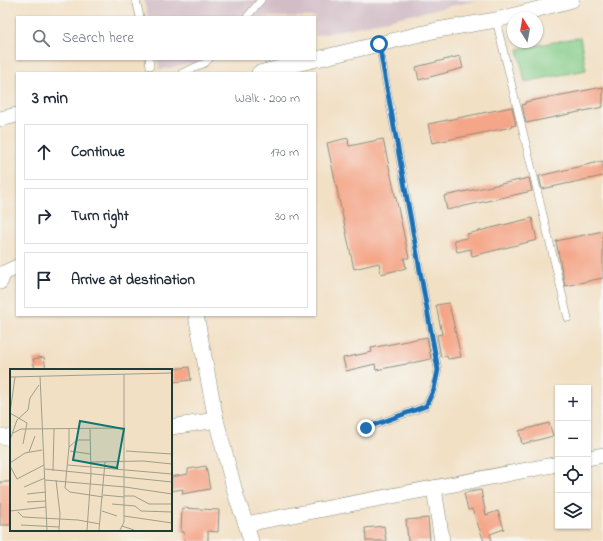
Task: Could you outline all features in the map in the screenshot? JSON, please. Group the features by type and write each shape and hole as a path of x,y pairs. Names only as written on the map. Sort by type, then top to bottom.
{"street":[{"path":"316,59 437,30 496,20 572,0"},
{"path":"263,72 313,60"},
{"path":"0,119 16,115"},
{"path":"196,316 216,420 250,541"},
{"path":"172,427 216,420"},
{"path":"0,436 10,438"},
{"path":"591,457 603,455"},
{"path":"246,524 555,465"},
{"path":"434,488 442,541"}],"lane":[{"path":"136,0 140,16"},
{"path":"248,16 261,0"},
{"path":"496,20 568,318"},
{"path":"366,428 426,406 434,389 438,370 379,44"},
{"path":"184,72 205,63 208,60"}],"shaded area":[{"path":"144,0 478,0 316,36 316,16 148,16"},
{"path":"157,60 206,60 160,70"}],"green space":[{"path":"580,37 586,70 525,82 518,49 543,48 543,44"}],"building":[{"path":"460,56 463,68 419,80 416,67"},
{"path":"603,87 603,107 526,123 522,105 525,104 525,102"},
{"path":"512,107 516,125 511,126 512,127 432,143 428,124"},
{"path":"348,138 349,146 383,139 409,258 404,258 406,268 381,274 379,263 354,269 327,143"},
{"path":"603,161 603,176 542,189 539,176"},
{"path":"529,178 532,191 447,210 444,196"},
{"path":"532,218 537,240 472,256 471,249 457,252 454,240 468,238 467,234"},
{"path":"603,231 603,278 565,286 556,241"},
{"path":"449,303 461,357 448,359 447,356 441,357 437,335 442,334 436,305"},
{"path":"427,337 431,359 376,370 375,364 346,371 343,358 372,352 371,348"},
{"path":"44,357 46,369 35,369 33,359"},
{"path":"189,367 191,380 174,382 172,369"},
{"path":"549,423 553,436 522,444 519,431"},
{"path":"206,466 210,489 182,494 183,489 172,491 172,477 188,474 188,469"},
{"path":"0,482 10,482 10,525 0,525"},
{"path":"481,490 486,515 498,511 504,529 490,534 492,541 484,541 472,509 468,510 464,493"},
{"path":"182,508 219,510 218,532 208,531 208,541 185,541 184,532 181,532"},
{"path":"428,518 430,541 408,541 406,520"},
{"path":"384,526 386,541 366,541 365,528"}],"route":[{"path":"366,428 426,406 434,389 438,370 379,44"}]}
